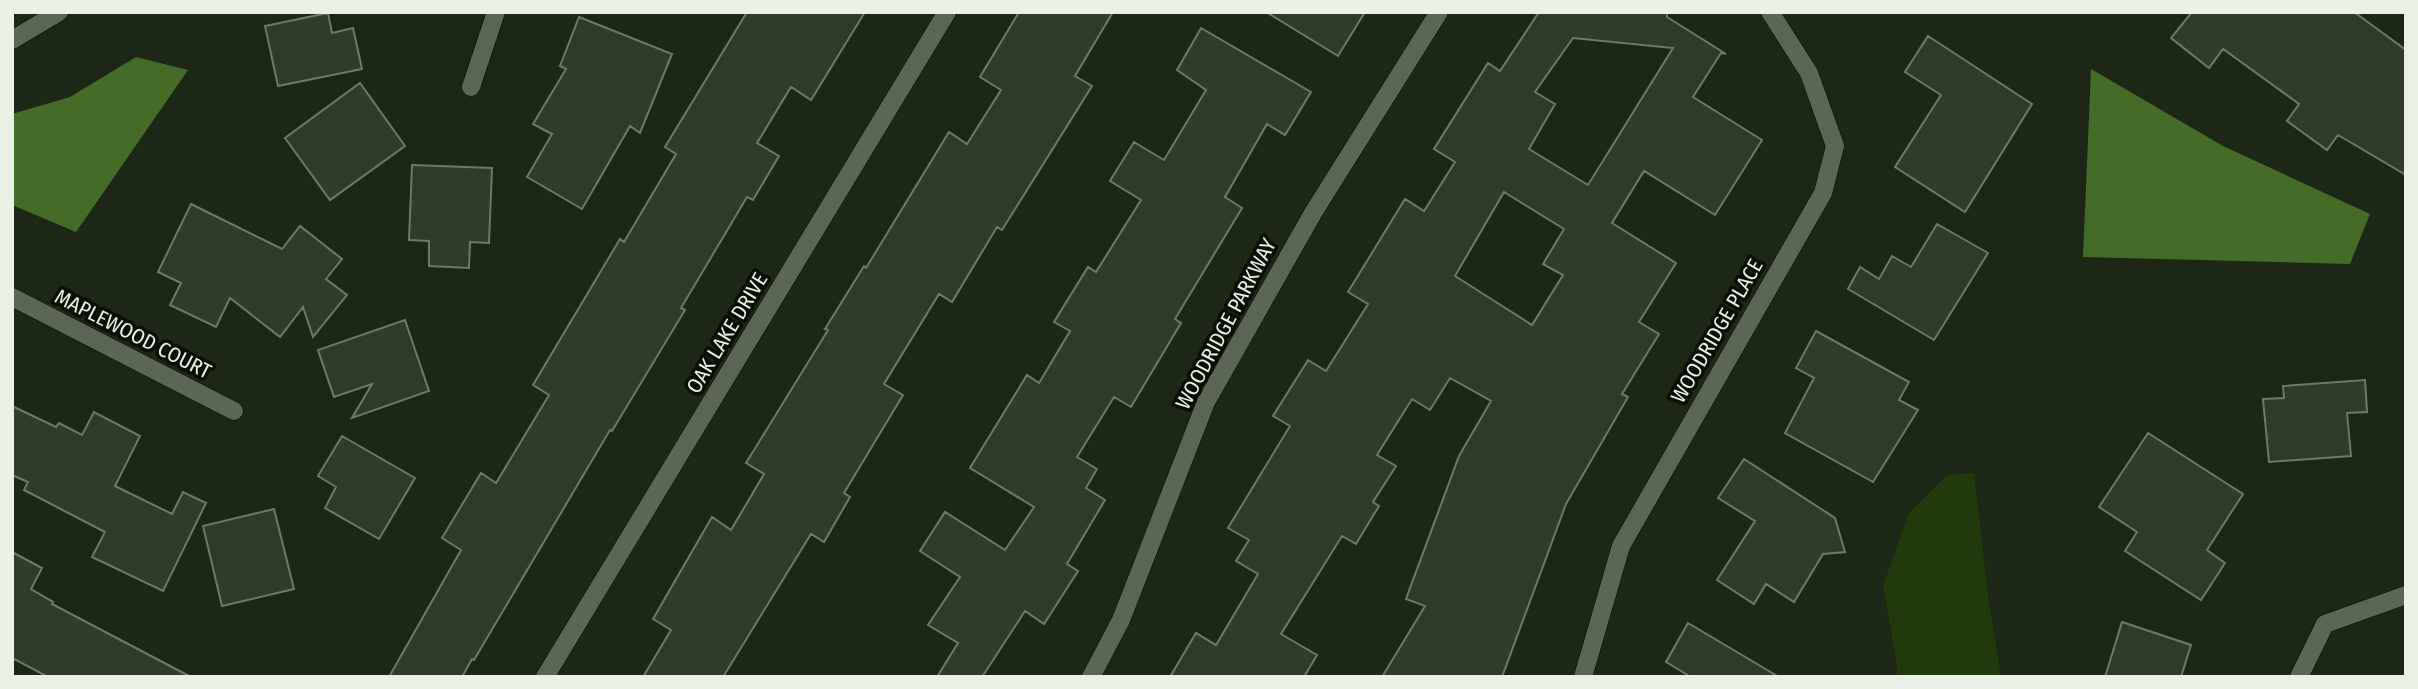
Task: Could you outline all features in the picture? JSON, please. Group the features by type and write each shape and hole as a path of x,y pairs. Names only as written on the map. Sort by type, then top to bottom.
{"street":[{"path":"12,40 58,12"},
{"path":"471,87 496,12"},
{"name":"OAK LAKE DRIVE","path":"545,677 947,12"},
{"name":"WOODRIDGE PARKWAY","path":"1091,677 1121,620 1206,402 1313,213 1439,12"},
{"name":"WOODRIDGE PLACE","path":"1583,677 1621,547 1823,193 1835,146 1809,73 1770,12"},
{"name":"MAPLEWOOD COURT","path":"12,297 234,411"},
{"path":"2298,677 2325,624 2406,595"}],"shaded area":[{"path":"136,57 188,70 76,232 12,205 12,114 70,97"},
{"path":"2091,69 2223,146 2370,214 2350,264 2083,257"},
{"path":"1974,473 1988,595 2001,677 1897,677 1883,586 1909,513 1947,475"}],"building":[{"path":"747,12 865,12 811,100 791,87 757,143 779,156 753,200 747,197 681,308 685,310 462,677 389,677 461,550 442,538 481,473 496,483 549,395 533,385 620,239 624,242 676,154 665,147"},
{"path":"1019,12 1113,12 1075,76 1092,86 1002,230 997,227 952,302 939,294 884,384 903,395 844,493 850,497 824,542 811,534 723,677 643,677 671,630 653,619 712,517 731,530 764,474 746,463 828,330 825,329 864,266 866,268 949,132 967,144 1001,90 980,77"},
{"path":"1266,12 1365,12 1338,56"},
{"path":"1539,12 1667,12 1667,17 1726,54 1721,53 1693,97 1762,140 1715,215 1644,171 1612,223 1676,263 1639,322 1659,334 1622,394 1628,397 1566,504 1502,677 1382,677 1425,606 1406,599 1459,456 1491,401 1450,378 1430,410 1412,399 1377,455 1396,466 1373,502 1379,506 1356,544 1342,536 1281,634 1317,655 1304,677 1170,677 1196,633 1216,645 1258,574 1236,561 1249,540 1228,528 1290,426 1273,416 1308,360 1326,371 1368,304 1348,292 1405,199 1424,211 1455,162 1434,149 1488,63 1500,71","holes":["1573,38 1673,48 1588,185 1529,149 1555,104 1535,92","1504,192 1564,229 1543,264 1563,275 1532,325 1455,276"]},
{"path":"2192,12 2354,12 2406,50 2406,175 2338,135 2327,150 2287,121 2299,104 2223,49 2209,68 2171,38"},
{"path":"328,13 332,33 353,28 362,69 278,86 265,26"},
{"path":"579,17 672,54 640,133 630,126 582,209 527,177 552,134 533,124 566,69 560,66"},
{"path":"1201,28 1311,92 1285,135 1267,124 1225,197 1242,208 1175,319 1181,323 1131,407 1114,397 1077,457 1097,469 1086,488 1105,500 1067,564 1078,571 1044,624 1025,611 982,677 937,677 958,643 928,625 960,577 920,551 945,512 1005,550 1034,507 970,468 1027,375 1039,383 1070,331 1054,322 1088,267 1096,272 1141,200 1110,181 1134,142 1164,160 1206,90 1177,70"},
{"path":"1928,36 2032,104 1965,212 1895,167 1941,95 1905,72"},
{"path":"360,83 405,146 330,200 285,138"},
{"path":"412,165 492,168 489,243 470,242 469,268 429,266 429,241 409,240"},
{"path":"191,204 282,249 300,226 342,259 326,279 347,295 313,337 303,307 280,337 230,298 216,327 170,305 181,283 158,272"},
{"path":"1937,224 1988,253 1934,340 1848,289 1860,267 1879,279 1892,256 1911,267"},
{"path":"405,320 429,391 352,418 372,384 334,397 318,350"},
{"path":"1816,331 1909,382 1899,400 1918,410 1873,482 1785,433 1814,378 1796,368"},
{"path":"2365,380 2367,412 2347,413 2351,456 2269,462 2263,399 2284,398 2283,386"},
{"path":"12,406 56,427 59,423 82,435 94,412 140,436 115,486 172,514 183,492 206,503 163,591 92,557 105,532 24,490 28,482 12,475"},
{"path":"2148,433 2243,494 2207,550 2225,563 2201,600 2125,551 2137,532 2099,507"},
{"path":"342,436 415,478 379,539 325,508 336,487 318,476"},
{"path":"1744,459 1835,518 1845,552 1823,554 1794,602 1766,584 1754,604 1717,580 1755,521 1718,498"},
{"path":"274,509 294,589 222,606 203,526"},
{"path":"12,552 42,568 31,589 53,602 52,604 191,677 48,677 12,658"},
{"path":"2122,622 2191,645 2181,677 2105,677"},
{"path":"1688,623 1779,677 1691,677 1666,662"}]}
